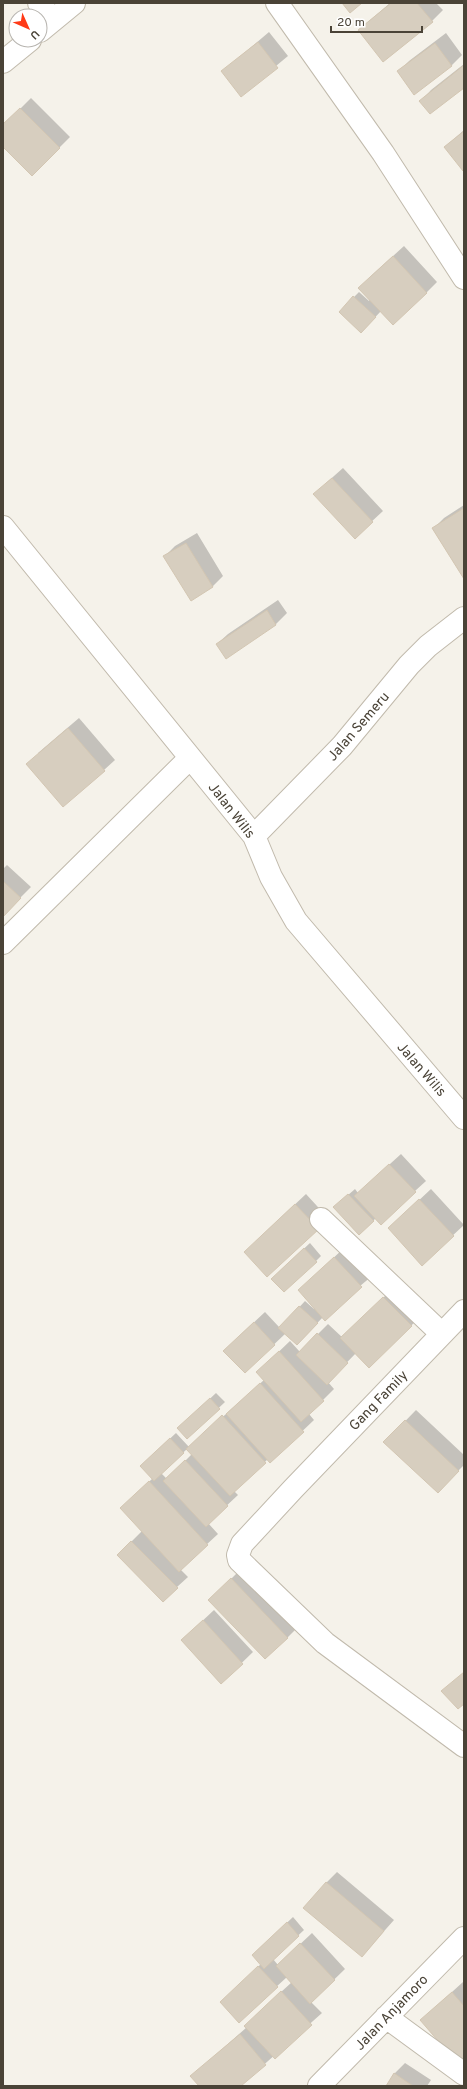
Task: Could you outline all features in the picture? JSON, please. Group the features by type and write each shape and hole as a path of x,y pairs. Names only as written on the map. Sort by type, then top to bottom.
{"street":[{"path":"48,25 74,3"},
{"path":"277,3 384,152 464,278"},
{"path":"3,62 20,48"},
{"name":"Jalan Wilis","path":"3,527 254,836 271,877 296,921 464,1118"},
{"name":"Jalan Semeru","path":"254,836 342,746 409,665 428,646 464,618"},
{"path":"3,944 190,758"},
{"path":"322,1219 442,1334"},
{"name":"Gang Family","path":"464,1311 293,1489 242,1544 238,1551 239,1560 325,1643 464,1746"},
{"name":"Jalan Anjamoro","path":"319,2086 464,1938"},
{"path":"386,2017 464,2074"}],"building":[{"path":"342,3 362,3 350,13"},
{"path":"391,3 417,3 433,22 383,62 358,30"},
{"path":"258,42 278,68 241,97 221,71"},
{"path":"435,43 452,66 414,95 397,71"},
{"path":"464,65 464,88 430,114 419,101"},
{"path":"20,108 60,148 32,176 3,147 3,124"},
{"path":"464,131 464,170 463,171 444,147"},
{"path":"393,256 427,293 393,325 358,288"},
{"path":"353,296 376,317 361,333 339,312"},
{"path":"332,478 373,522 355,539 313,494"},
{"path":"464,508 464,579 432,528"},
{"path":"186,543 213,587 191,601 163,556"},
{"path":"267,610 276,625 226,659 216,644"},
{"path":"68,728 105,771 63,807 26,764"},
{"path":"3,881 21,898 3,917"},
{"path":"389,1164 416,1192 381,1225 354,1196"},
{"path":"348,1194 374,1221 359,1235 333,1207"},
{"path":"419,1199 454,1236 422,1266 388,1228"},
{"path":"295,1204 319,1229 267,1277 244,1252"},
{"path":"304,1248 317,1262 284,1292 271,1279"},
{"path":"334,1257 362,1287 325,1321 298,1290"},
{"path":"383,1297 412,1326 369,1368 340,1338"},
{"path":"299,1306 318,1323 297,1345 278,1328"},
{"path":"254,1322 275,1345 245,1373 223,1351"},
{"path":"317,1333 348,1363 327,1385 296,1355"},
{"path":"279,1351 324,1401 301,1422 256,1372"},
{"path":"260,1383 304,1432 270,1463 226,1414"},
{"path":"210,1398 220,1409 187,1439 177,1428"},
{"path":"222,1415 266,1463 230,1496 186,1449"},
{"path":"405,1420 459,1471 438,1493 383,1442"},
{"path":"170,1438 184,1453 154,1481 140,1466"},
{"path":"185,1460 228,1506 206,1527 163,1481"},
{"path":"149,1481 208,1545 179,1572 120,1508"},
{"path":"131,1541 178,1588 163,1602 117,1555"},
{"path":"231,1578 288,1638 265,1659 208,1600"},
{"path":"203,1620 243,1664 221,1684 181,1640"},
{"path":"464,1672 464,1704 458,1709 441,1691"},
{"path":"326,1882 384,1931 362,1957 303,1908"},
{"path":"287,1922 299,1936 264,1969 252,1955"},
{"path":"300,1943 335,1980 310,2004 276,1966"},
{"path":"258,1966 278,1987 239,2023 220,2002"},
{"path":"281,1991 312,2025 275,2059 244,2026"},
{"path":"452,1992 464,2006 464,2060 458,2064 420,2020"},
{"path":"240,2034 266,2065 241,2086 199,2086 190,2076"},
{"path":"394,2073 413,2086 386,2086"}]}
